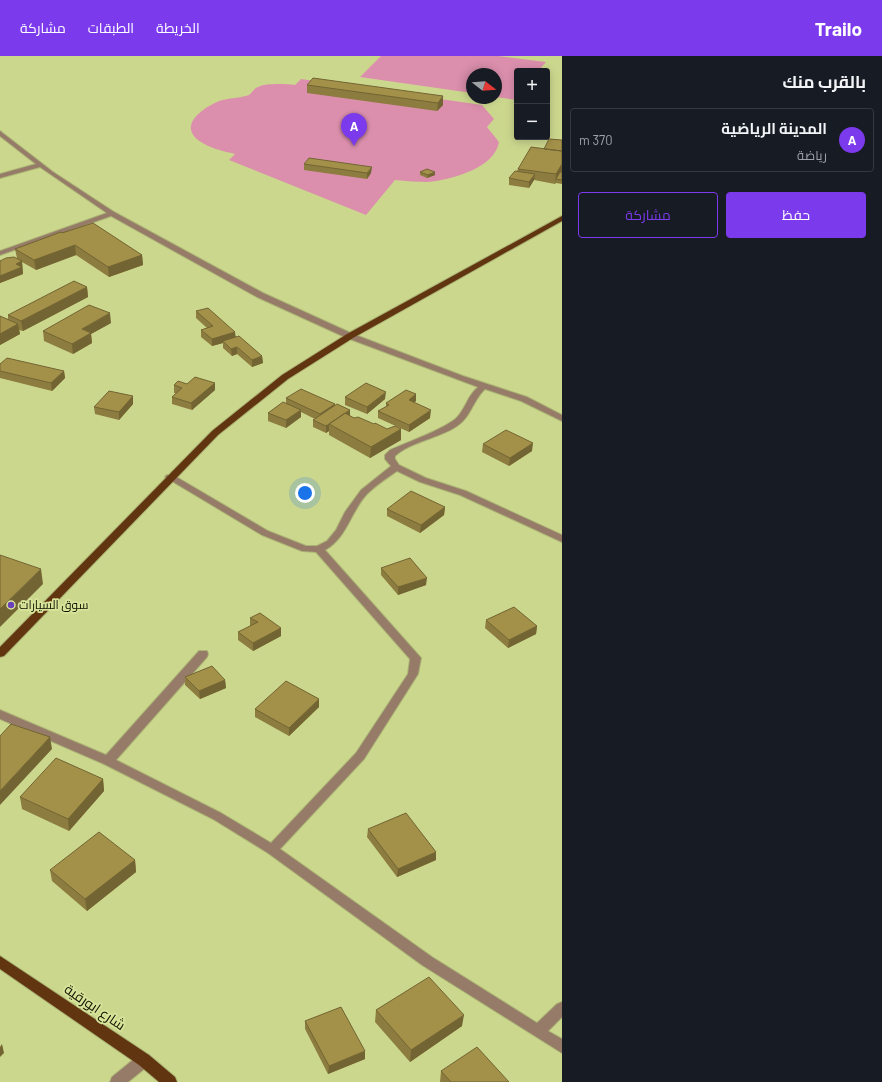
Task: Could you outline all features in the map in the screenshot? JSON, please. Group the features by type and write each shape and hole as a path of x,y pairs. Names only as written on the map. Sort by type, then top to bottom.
{"main road":[{"path":"0,653 170,477 215,433 285,377 350,336 562,218"},
{"name":"شارع ابورقية","path":"0,962 144,1060 170,1082"}],"street":[{"path":"0,133 41,165 112,213 260,295 350,336 483,386 524,399 562,418"},
{"path":"0,176 41,165"},
{"path":"0,254 112,213"},
{"path":"483,386 473,396 463,417 453,425 392,452 390,459 396,467 423,480 469,496 562,539"},
{"path":"170,477 265,533 305,549 319,549 330,543 340,532 350,512 364,492 396,467"},
{"path":"272,850 360,756 413,674 416,664 416,658 319,549"},
{"path":"108,761 203,654"},
{"path":"0,714 108,761 217,816 272,850 428,961 562,1047"},
{"path":"538,1031 562,1008"},
{"path":"117,1082 144,1060"}],"shaded area":[{"path":"381,56 498,56 546,62 541,68 514,68 514,100 502,98 502,68 466,68 466,92 360,77"},
{"path":"301,79 466,103 466,104 482,105 494,119 487,127 499,142 496,151 489,159 481,166 471,171 437,181 416,182 395,180 366,215 229,160 235,154 207,145 198,140 193,134 191,128 192,122 207,107 219,101 249,95 255,88 266,85 295,85"}],"building":[{"path":"313,78 443,96 438,103 307,85"},
{"path":"550,139 562,140 562,151 544,149"},
{"path":"531,147 562,151 562,164 556,174 518,169"},
{"path":"309,158 372,167 367,173 304,164"},
{"path":"427,169 435,172 428,175 420,172"},
{"path":"515,171 535,174 529,182 509,178"},
{"path":"560,172 562,172 562,180 556,179"},
{"path":"93,223 142,255 108,267 75,245 34,260 15,249 61,232 62,233"},
{"path":"14,257 22,261 16,264 22,267 0,276 0,261 6,258"},
{"path":"74,281 87,287 21,321 8,315"},
{"path":"89,305 110,313 82,329 91,333 72,344 43,331"},
{"path":"208,308 235,332 212,339 201,330 213,326 196,311"},
{"path":"0,316 18,324 0,334"},
{"path":"239,336 262,356 252,360 237,347 231,349 223,341"},
{"path":"7,358 64,371 51,383 0,371 0,364"},
{"path":"195,377 215,383 191,403 172,397 182,388 174,385 178,381 187,384"},
{"path":"366,383 386,392 367,407 345,397"},
{"path":"301,389 335,404 320,414 286,398"},
{"path":"406,390 416,394 409,400 431,410 409,425 378,411 389,405 386,403"},
{"path":"109,391 133,396 119,412 94,407"},
{"path":"283,402 301,410 286,420 268,413"},
{"path":"337,404 350,410 326,426 313,420"},
{"path":"345,413 354,418 358,417 387,429 395,426 401,429 371,447 329,424"},
{"path":"506,430 533,443 510,458 483,444"},
{"path":"411,491 445,507 421,525 387,509"},
{"path":"0,555 41,569 0,609"},
{"path":"410,558 427,578 398,587 381,568"},
{"path":"514,607 537,626 509,640 486,620"},
{"path":"260,613 281,628 253,643 238,632 258,622 250,618"},
{"path":"212,666 225,680 199,691 185,677"},
{"path":"286,681 319,699 289,728 255,709"},
{"path":"11,724 50,737 0,791 0,736"},
{"path":"56,758 103,779 68,819 20,797"},
{"path":"406,813 436,852 398,869 368,829"},
{"path":"99,832 135,860 85,899 50,870"},
{"path":"429,977 464,1015 411,1050 376,1010"},
{"path":"341,1007 365,1051 329,1066 305,1021"},
{"path":"477,1047 509,1082 451,1082 441,1071"}],"place":[{"name":"المدينة الرياضية","path":"354,146"},
{"name":"سوق السيارات","path":"11,605"}]}
